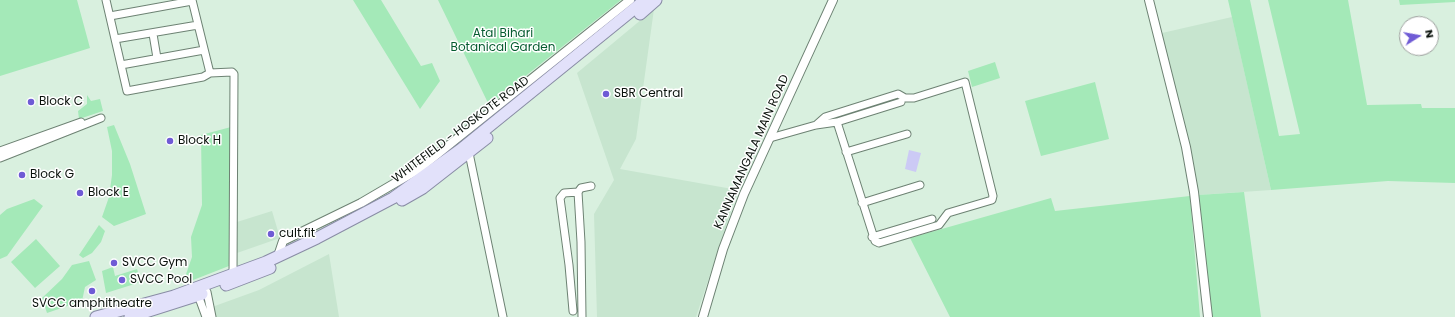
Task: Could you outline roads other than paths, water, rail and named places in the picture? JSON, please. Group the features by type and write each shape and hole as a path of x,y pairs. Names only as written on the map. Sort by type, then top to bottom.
{"main road":[{"name":"WHITEFIELD - HOSKOTE ROAD","path":"130,317 202,294 278,256 366,207 418,181 460,150 645,0"},
{"name":"WHITEFIELD - HOSKOTE ROAD","path":"96,317 114,314 283,262 376,215 423,188 469,153 656,0"}],"street":[{"path":"106,0 127,91 210,74 232,72 235,76 234,278"},
{"path":"110,16 192,0 210,74"},
{"path":"366,207 419,169 630,0"},
{"name":"KANNAMANGALA MAIN ROAD","path":"704,317 725,242 744,194 833,0"},
{"path":"1149,0 1186,147 1194,192 1208,317"},
{"path":"115,39 153,34 198,25"},
{"path":"153,34 157,58"},
{"path":"121,65 204,50"},
{"path":"816,125 825,117 898,94 905,98 914,98 965,82 993,196 992,200 948,213 939,225 879,243 875,241 872,236 837,122"},
{"path":"770,138 816,125 837,122 901,102"},
{"path":"0,151 72,124 101,118 0,158"},
{"path":"846,152 907,134"},
{"path":"469,153 503,317"},
{"path":"862,203 920,185"},
{"path":"573,311 569,265 560,198 564,193 578,192 582,188 591,186"},
{"path":"578,192 581,242 582,317"},
{"path":"872,236 932,219"},
{"path":"202,294 206,317"},
{"path":"202,294 212,317"}],"water":[{"path":"909,150 921,153 916,172 905,169"}],"place":[{"name":"SBR Central","path":"606,94"},
{"name":"Block C","path":"31,102"},
{"name":"Block H","path":"170,141"},
{"name":"Block G","path":"22,175"},
{"name":"Block E","path":"80,193"},
{"name":"cult.fit","path":"271,234"},
{"name":"SVCC Gym","path":"114,263"},
{"name":"SVCC Pool","path":"122,280"},
{"name":"SVCC amphitheatre","path":"92,291"}],"park label":[{"name":"Atal Bihari Botanical Garden","path":"503,41"}]}
